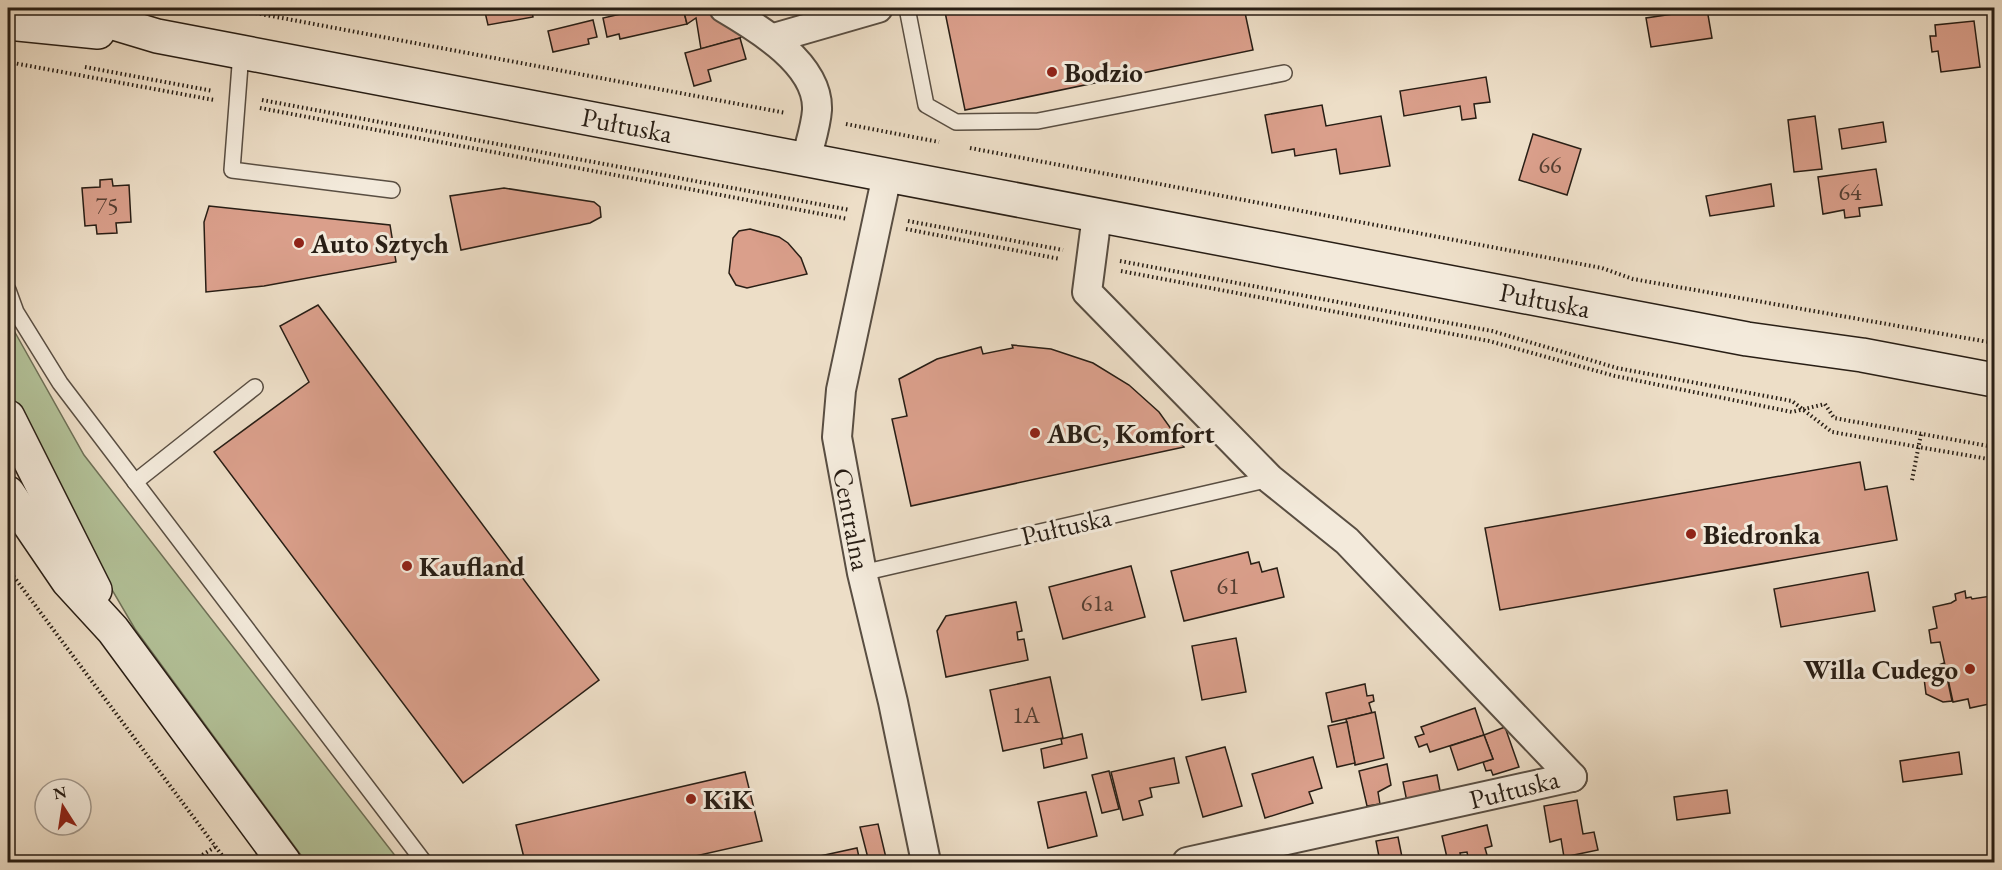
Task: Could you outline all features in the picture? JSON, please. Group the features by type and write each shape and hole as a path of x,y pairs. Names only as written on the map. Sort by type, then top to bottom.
{"street":[{"name":"Pułtuska","path":"64,8 157,36"},
{"path":"724,8 774,38 809,79 818,107 806,160"},
{"path":"774,38 878,8"},
{"name":"Pułtuska","path":"8,23 157,36 1747,339 1862,355 1995,380"},
{"name":"Centralna","path":"887,175 841,390 837,437 862,573 894,702 926,862"},
{"name":"Pułtuska","path":"1096,215 1087,292 1270,479 1347,541 1572,777 1187,862"},
{"path":"8,417 43,492 83,565 113,630"},
{"path":"8,493 68,580 113,630 284,862"}],"lane":[{"path":"906,8 926,105 956,122 1038,122 1284,73"},
{"path":"241,52 235,99 232,170 392,190"},
{"path":"8,290 16,312 60,383 424,862"},
{"path":"135,482 255,387"},
{"name":"Pułtuska","path":"862,573 1270,479"}],"path":[{"path":"230,8 945,143"},
{"path":"8,62 235,99 1089,260 1492,331 1617,368 1792,401 1832,432 1995,459"},
{"path":"74,64 235,99 876,219 1489,340 1615,376 1792,412 1825,404 1834,418 1995,447"},
{"path":"969,148 1602,268 1633,279 1995,343"},
{"path":"1912,480 1921,434"},
{"path":"8,569 227,862"},
{"path":"191,862 215,847"}],"green space":[{"path":"8,320 84,455 400,862 306,862 135,629 98,566 8,387"}],"building":[{"path":"484,8 531,8 533,17 488,25"},
{"path":"647,8 683,8 687,24 620,39 619,34 607,37 603,18"},
{"path":"683,8 702,8 744,34 740,38 701,49 696,18 687,24"},
{"name":"Bodzio","path":"965,8 1244,8 1253,50 965,110 945,12"},
{"path":"1707,9 1712,38 1651,47 1646,18"},
{"path":"593,20 597,37 588,39 589,44 553,52 548,31"},
{"path":"1974,21 1980,67 1941,72 1938,51 1932,52 1930,36 1936,36 1935,25"},
{"path":"740,38 746,59 708,70 711,81 694,86 685,53"},
{"path":"1486,77 1490,102 1474,104 1476,118 1462,120 1460,106 1404,116 1400,91"},
{"path":"1322,105 1326,126 1381,116 1390,166 1340,174 1336,149 1295,156 1294,149 1272,153 1265,115"},
{"path":"1815,116 1822,169 1794,172 1788,120"},
{"path":"1883,122 1886,142 1842,149 1839,129"},
{"path":"1533,134 1581,149 1567,195 1519,180"},
{"path":"1876,169 1882,205 1859,208 1860,216 1845,218 1844,210 1823,214 1818,177"},
{"path":"112,179 113,186 129,185 131,222 116,223 117,233 97,234 96,225 85,226 82,188 100,187 100,180"},
{"path":"1771,184 1774,206 1710,216 1706,196"},
{"path":"504,188 594,202 600,207 601,217 590,223 461,250 450,196"},
{"name":"Auto Sztych","path":"209,206 390,225 396,262 264,286 206,292 204,222"},
{"path":"750,229 779,237 788,243 801,258 807,274 747,288 736,285 729,273 733,238 739,231"},
{"name":"Kaufland","path":"318,305 599,680 463,783 214,452 309,382 280,326"},
{"name":"ABC, Komfort","path":"1012,345 1051,349 1093,363 1129,385 1159,412 1184,447 911,506 892,419 907,416 899,379 937,359 981,347 983,354 1013,348"},
{"name":"Biedronka","path":"1860,462 1865,490 1887,486 1897,540 1500,610 1485,528"},
{"path":"1248,552 1251,564 1259,562 1262,572 1277,568 1284,597 1184,621 1171,571"},
{"path":"1131,566 1145,617 1063,639 1049,587"},
{"path":"1868,572 1875,611 1781,627 1774,589"},
{"name":"Willa Cudego","path":"1965,591 1966,598 1991,596 1994,613 1994,703 1970,708 1968,699 1953,702 1940,642 1931,643 1929,630 1937,628 1933,607 1951,603 1956,600 1955,594"},
{"path":"1016,602 1022,631 1017,632 1018,640 1024,639 1028,660 946,677 937,631 946,616"},
{"path":"1236,638 1246,692 1202,700 1192,646"},
{"path":"1944,663 1952,701 1943,702 1926,694 1924,678 1928,669"},
{"path":"1050,677 1063,738 1003,751 990,690"},
{"path":"1365,684 1367,696 1373,695 1374,701 1369,703 1372,713 1332,722 1326,693"},
{"path":"1475,708 1484,735 1430,752 1427,744 1419,747 1415,737 1424,734 1421,727"},
{"path":"1375,712 1384,758 1355,765 1346,719"},
{"path":"1347,722 1355,763 1337,767 1328,726"},
{"path":"1505,727 1519,767 1493,775 1491,770 1486,771 1483,762 1493,759 1484,735"},
{"path":"1082,734 1087,758 1044,768 1041,749 1062,744 1061,739"},
{"path":"1484,735 1493,759 1458,770 1450,746"},
{"path":"1225,747 1242,806 1203,817 1186,757"},
{"path":"1959,752 1962,774 1903,782 1900,761"},
{"path":"1313,757 1322,788 1309,792 1313,803 1265,818 1252,774"},
{"path":"1174,758 1179,783 1150,788 1152,797 1139,801 1143,815 1123,820 1111,772"},
{"path":"1387,764 1391,785 1378,792 1380,804 1367,806 1359,771"},
{"path":"1109,771 1119,809 1102,813 1092,775"},
{"name":"KiK","path":"745,772 762,841 669,862 525,862 516,825"},
{"path":"1437,775 1441,796 1407,802 1403,782"},
{"path":"1727,790 1730,813 1677,820 1674,797"},
{"path":"1086,792 1097,836 1048,848 1038,802"},
{"path":"1577,800 1583,834 1594,832 1598,850 1564,857 1561,839 1550,842 1544,806"},
{"path":"878,824 887,862 869,862 860,827"},
{"path":"1487,825 1492,846 1485,848 1489,862 1469,862 1467,852 1460,853 1462,862 1448,862 1442,836"},
{"path":"1398,837 1403,862 1380,862 1376,841"},
{"path":"857,848 860,862 807,862 806,859"}],"place":[{"name":"Bodzio","path":"1052,72"},
{"name":"Auto Sztych","path":"299,243"},
{"name":"ABC, Komfort","path":"1035,433"},
{"name":"Biedronka","path":"1691,534"},
{"name":"Kaufland","path":"407,566"},
{"name":"Willa Cudego","path":"1970,669"},
{"name":"KiK","path":"691,799"}]}
